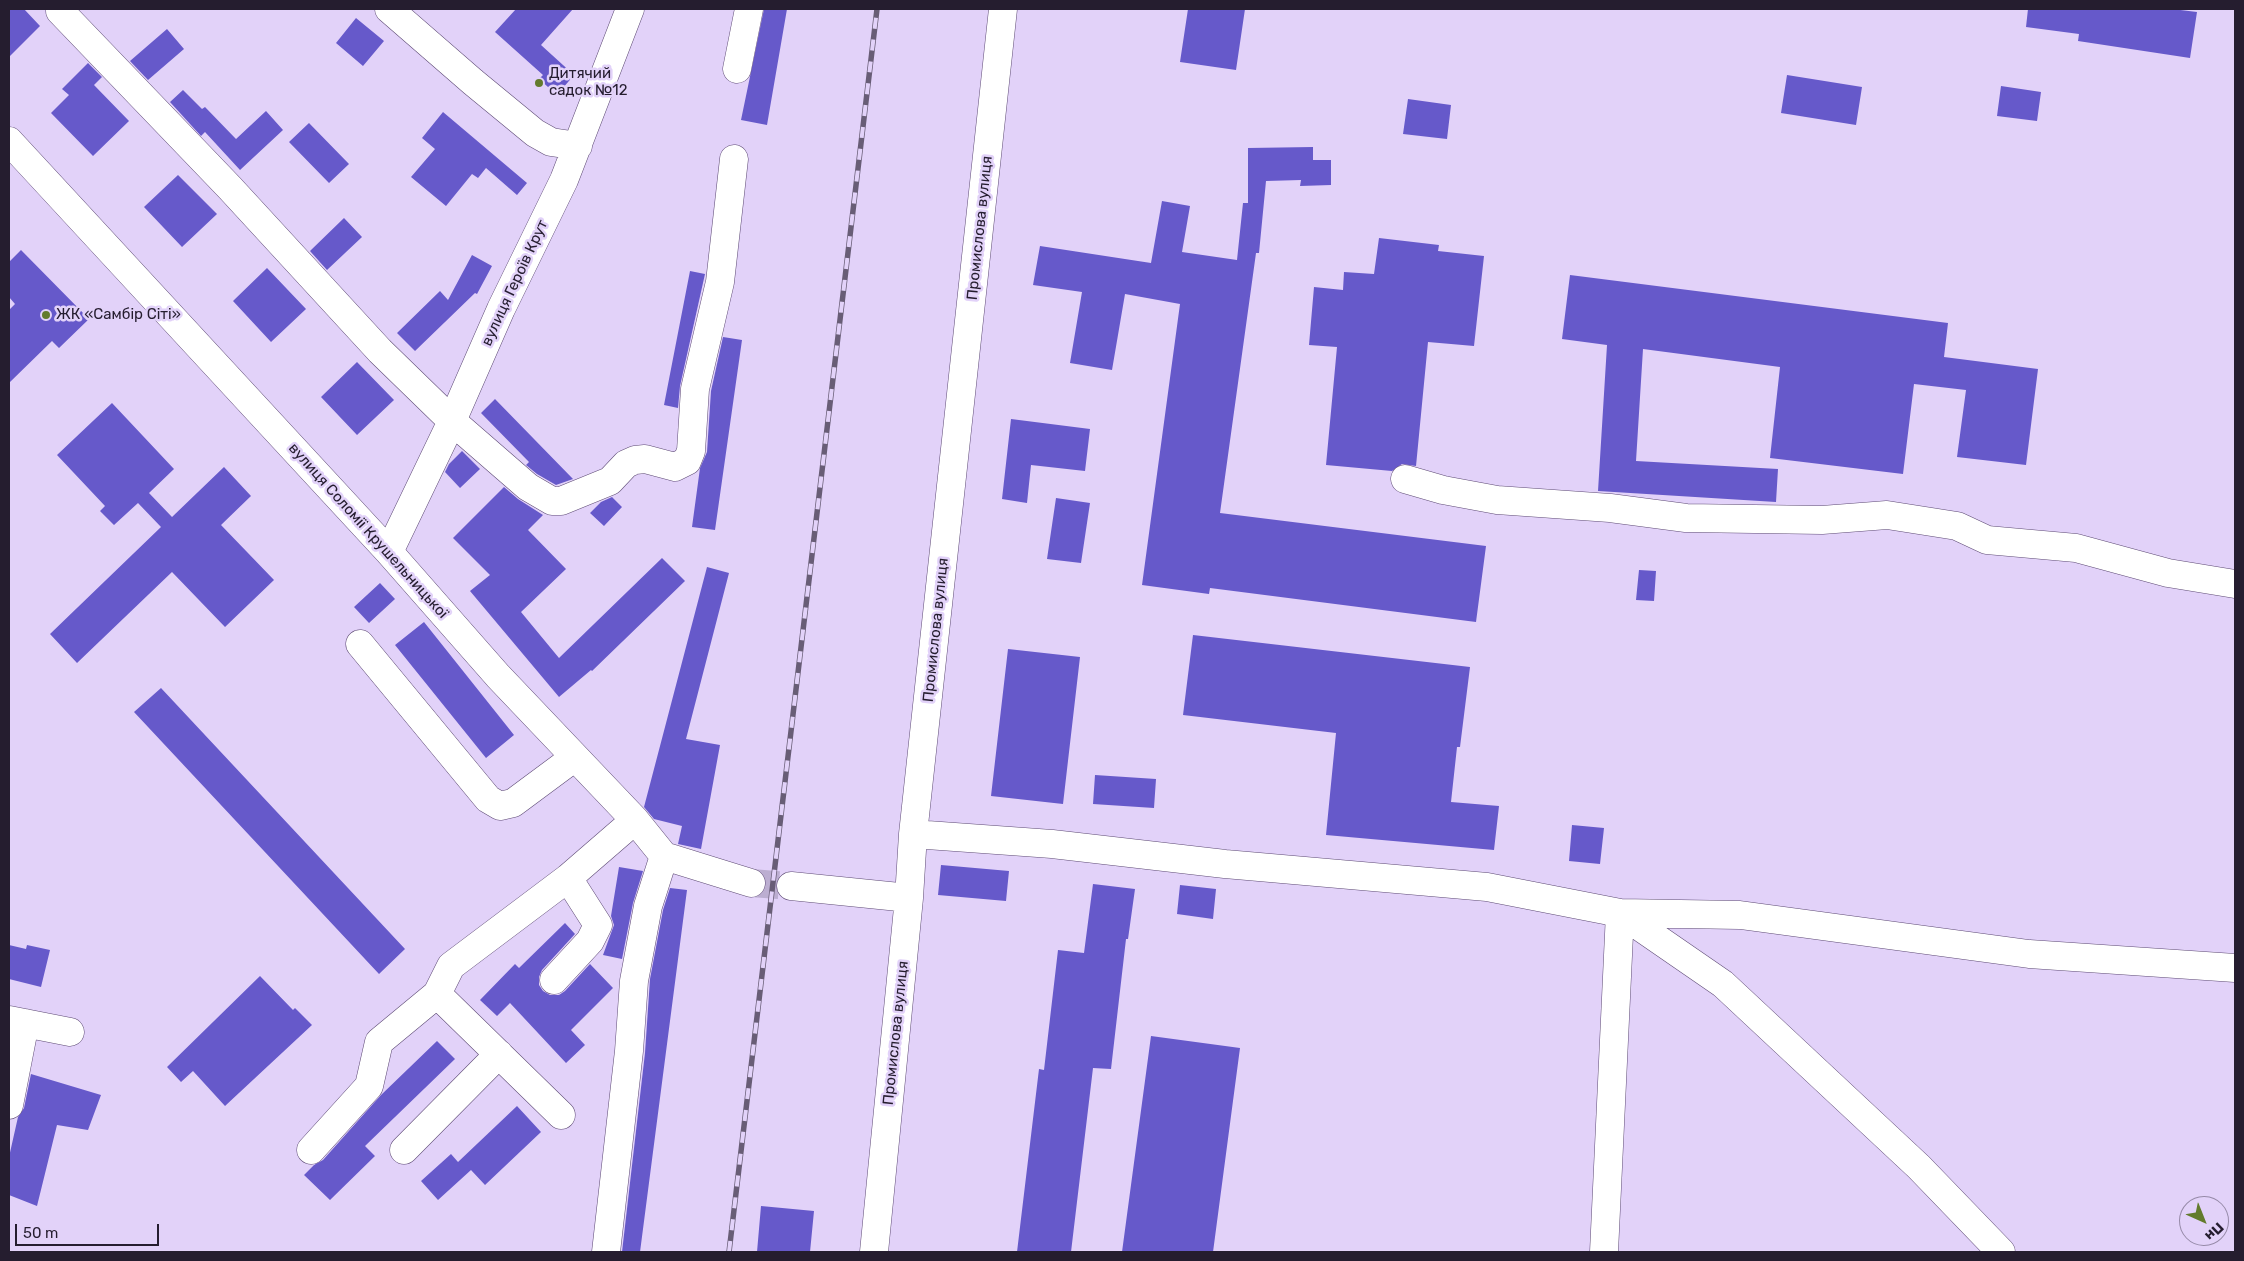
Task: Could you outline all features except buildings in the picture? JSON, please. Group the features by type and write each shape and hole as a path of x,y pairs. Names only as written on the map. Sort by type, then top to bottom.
{"street":[{"path":"389,9 534,133 551,142 578,146"},
{"name":"вулиця Героїв Крут","path":"389,552 452,421 501,309 564,180 630,9"},
{"path":"737,69 749,9"},
{"name":"Промислова вулиця","path":"874,1252 909,898 913,834 1004,9"},
{"path":"60,11 230,188 380,351 452,421 528,487 552,501 561,501 593,490 610,481 626,464 635,460 645,459 675,467 687,461 691,451 695,389 720,282 734,159"},
{"name":"вулиця Соломії Крушельницької","path":"9,141 389,552 498,676 635,820 664,856"},
{"path":"1405,479 1443,490 1497,500 1610,508 1686,518 1822,520 1887,515 1957,526 1987,540 2076,548 2168,573 2235,584"},
{"path":"360,644 488,799 494,803 500,806 513,803 575,757"},
{"path":"311,1150 369,1086 379,1042 437,994 452,966 568,878 635,820"},
{"path":"913,834 1052,844 1225,864 1487,887 1620,913 1740,915 2029,954 2235,968"},
{"path":"606,1252 628,1061 634,981 648,906 664,856 751,883"},
{"path":"554,980 590,941 598,924 568,878"},
{"path":"791,886 909,898"},
{"path":"1604,1252 1620,913"},
{"path":"1620,913 1723,984 1919,1167 2000,1252"},
{"path":"437,994 561,1115"},
{"path":"9,1105 17,1022 70,1032"},
{"path":"404,1150 499,1054"}],"tunnel":[{"path":"751,883 791,886"}],"railway":[{"path":"729,1252 877,9"}],"place":[{"name":"Дитячий садок №12","path":"539,83"},
{"name":"ЖК «Самбір Сіті»","path":"46,315"}]}
